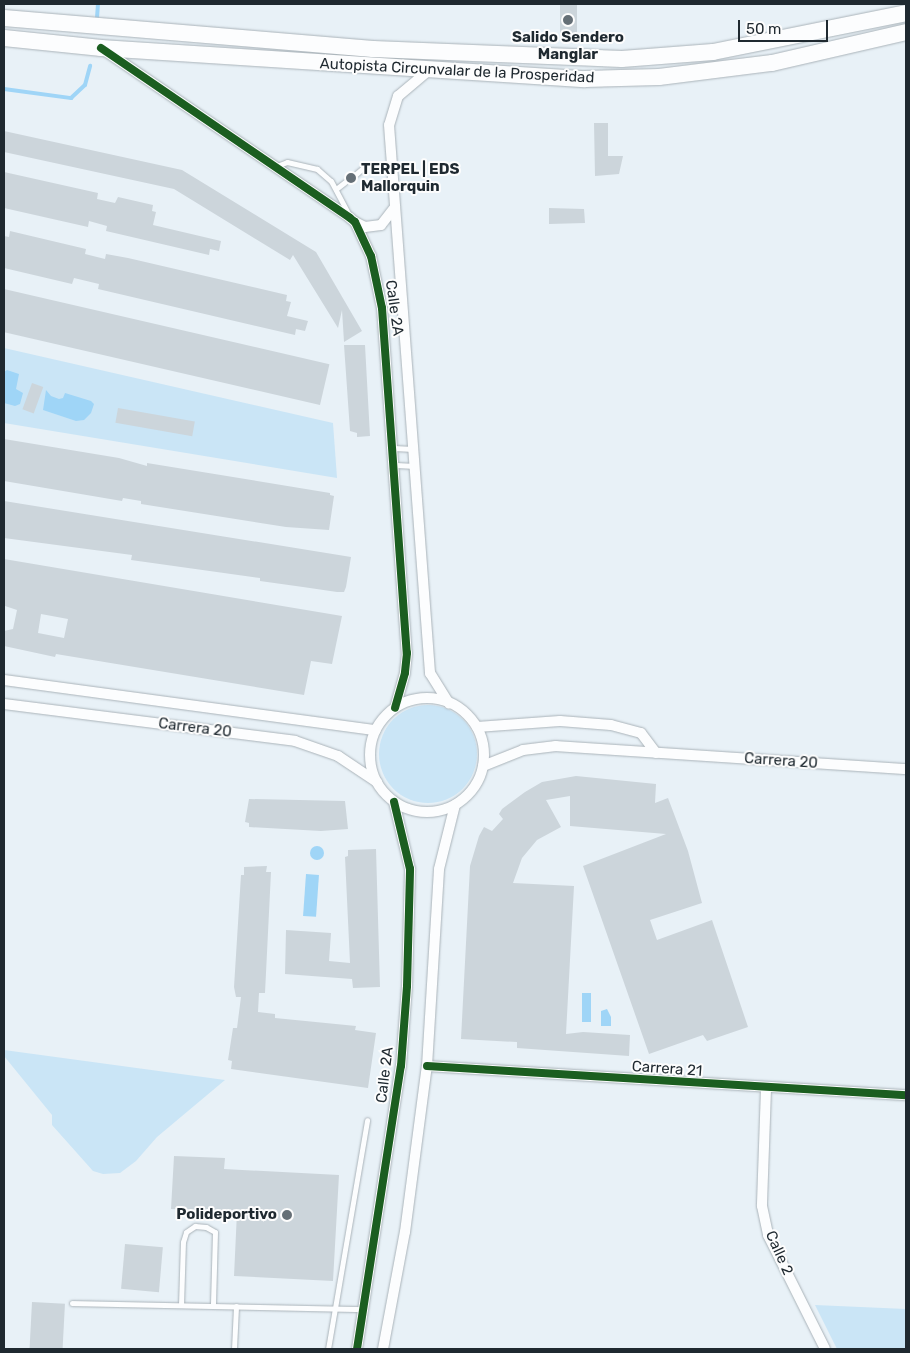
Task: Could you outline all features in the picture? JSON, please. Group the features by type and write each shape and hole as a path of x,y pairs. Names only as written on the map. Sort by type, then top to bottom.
{"highway":[{"name":"Autopista Circunvalar de la Prosperidad","path":"4,18 96,28 382,49 622,59 713,52 906,13"},
{"name":"Autopista Circunvalar de la Prosperidad","path":"4,38 101,48 428,71 585,79 659,77 772,63 906,32"}],"street":[{"path":"101,48 352,220 365,226 381,224 395,206"},
{"name":"Calle 2A","path":"428,71 407,86 392,109 390,125 416,450 430,673 449,703"},
{"name":"Calle 2A","path":"352,220 371,256 382,308 396,465 407,653 405,673 395,708"},
{"name":"Carrera 20","path":"4,680 376,730"},
{"path":"422,699 449,703 465,713 477,727 483,746 483,766 473,788 455,805 424,812 394,802 376,782 369,755 376,730 395,708 422,699"},
{"name":"Carrera 20","path":"4,704 295,741 338,756 376,782"},
{"path":"477,727 560,721 611,725 640,733 656,753"},
{"name":"Carrera 20","path":"483,766 509,754 535,747 906,769"},
{"name":"Calle 2A","path":"357,1349 365,1309 401,1066 407,986 410,869 394,802"},
{"path":"383,1349 405,1232 427,1066 439,869 455,805"},
{"name":"Carrera 21","path":"427,1066 766,1089 906,1096"},
{"name":"Calle 2","path":"766,1089 762,1206 766,1225 825,1349"}],"lane":[{"path":"274,167 287,162 317,169 336,188 352,220"},
{"path":"356,174 363,168"},
{"path":"336,188 345,182"},
{"path":"394,448 416,450"},
{"path":"396,465 417,466"},
{"path":"328,1349 367,1120"},
{"path":"181,1305 183,1242 186,1232 195,1226 206,1227 215,1232 213,1305"},
{"path":"72,1303 365,1309"},
{"path":"234,1349 236,1306"}],"shaded area":[{"path":"4,348 333,423 337,478 4,423"},
{"path":"428,705 447,709 462,720 473,735 477,754 473,773 462,788 447,799 428,803 409,799 394,788 383,773 379,754 383,735 394,720 409,709"},
{"path":"4,1050 225,1080 157,1137 136,1161 120,1173 103,1174 93,1171 52,1125 52,1115 4,1056"},
{"path":"815,1305 906,1309 906,1349 837,1349"}],"water":[{"path":"7,370 19,374 16,389 23,393 20,404 15,406 4,403 4,372"},
{"path":"46,390 51,396 59,399 63,398 65,393 91,401 94,404 91,413 84,420 76,421 43,410"},
{"path":"317,846 322,848 324,853 322,858 317,860 312,858 310,853 312,848"},
{"path":"306,874 319,875 316,917 303,916"},
{"path":"582,993 591,993 591,1022 582,1022"},
{"path":"607,1009 611,1017 611,1026 601,1026 601,1011"}],"building":[{"name":"Salido Sendero Manglar","path":"560,4 577,4 577,36 560,36"},
{"path":"594,123 608,123 608,156 623,156 619,174 595,176"},
{"path":"4,131 182,170 316,252 362,331 344,342 342,310 338,328 293,255 290,260 174,189 4,152"},
{"path":"4,172 98,193 97,199 115,203 118,197 153,205 152,211 156,212 153,225 221,241 219,251 210,249 209,255 106,231 107,226 89,221 88,227 4,208"},
{"path":"549,208 584,209 585,223 549,224"},
{"path":"10,231 86,249 85,254 105,259 106,254 128,258 287,295 286,301 291,302 287,316 308,321 305,331 296,329 295,335 98,289 99,284 74,278 72,284 4,268 4,236 9,237"},
{"path":"4,289 329,364 320,405 4,332"},
{"path":"344,345 365,345 370,436 357,437 357,433 350,431"},
{"path":"32,383 43,387 34,413 22,409"},
{"path":"118,408 195,422 192,436 115,423"},
{"path":"4,439 119,458 147,466 147,463 330,493 330,495 334,496 329,530 286,527 141,504 141,501 123,498 122,501 4,481"},
{"path":"4,501 351,557 346,587 344,592 337,592 260,581 260,578 131,560 132,555 4,538"},
{"path":"4,559 342,616 332,664 311,661 304,695 56,654 55,657 4,646 4,631 13,629 17,610 5,606","holes":["41,614 68,619 64,638 38,633"]},
{"path":"576,776 656,784 655,803 668,798 688,851 702,903 650,920 657,940 712,920 748,1027 707,1041 703,1035 649,1054 583,866 666,834 570,826 570,796 546,800 561,827 537,840 522,858 513,883 574,886 566,1034 583,1032 630,1035 629,1056 517,1048 517,1042 461,1039 470,866 479,836 484,827 492,831 503,819 499,814 502,809 525,792 542,782"},
{"path":"249,799 345,801 348,829 321,831 249,827 249,823 245,822"},
{"path":"376,849 380,987 353,988 352,979 285,974 286,930 331,933 329,961 350,963 345,857 348,856 348,850"},
{"path":"267,866 266,872 271,872 265,993 259,993 258,1012 275,1014 275,1018 356,1026 355,1030 376,1033 368,1088 231,1069 232,1061 228,1060 233,1028 237,1028 241,997 236,997 234,987 241,875 244,875 244,867"},
{"name":"Polideportivo","path":"174,1156 225,1158 224,1169 339,1175 333,1281 234,1276 237,1212 171,1209"},
{"path":"125,1244 163,1247 159,1292 121,1289"},
{"path":"32,1302 65,1304 63,1349 30,1349"}],"waterway":[{"path":"97,18 98,4"},
{"path":"4,89 71,98 85,85 90,66"}],"cycle path":[{"path":"101,48 350,218 355,222 371,256 382,308 407,653 405,673 395,708"},
{"path":"357,1349 401,1066 407,986 410,869 394,802"},
{"path":"427,1066 906,1095"}],"place":[{"name":"Salido Sendero Manglar","path":"568,20"},
{"name":"TERPEL | EDS Mallorquin","path":"351,178"},
{"name":"Polideportivo","path":"287,1215"}]}
